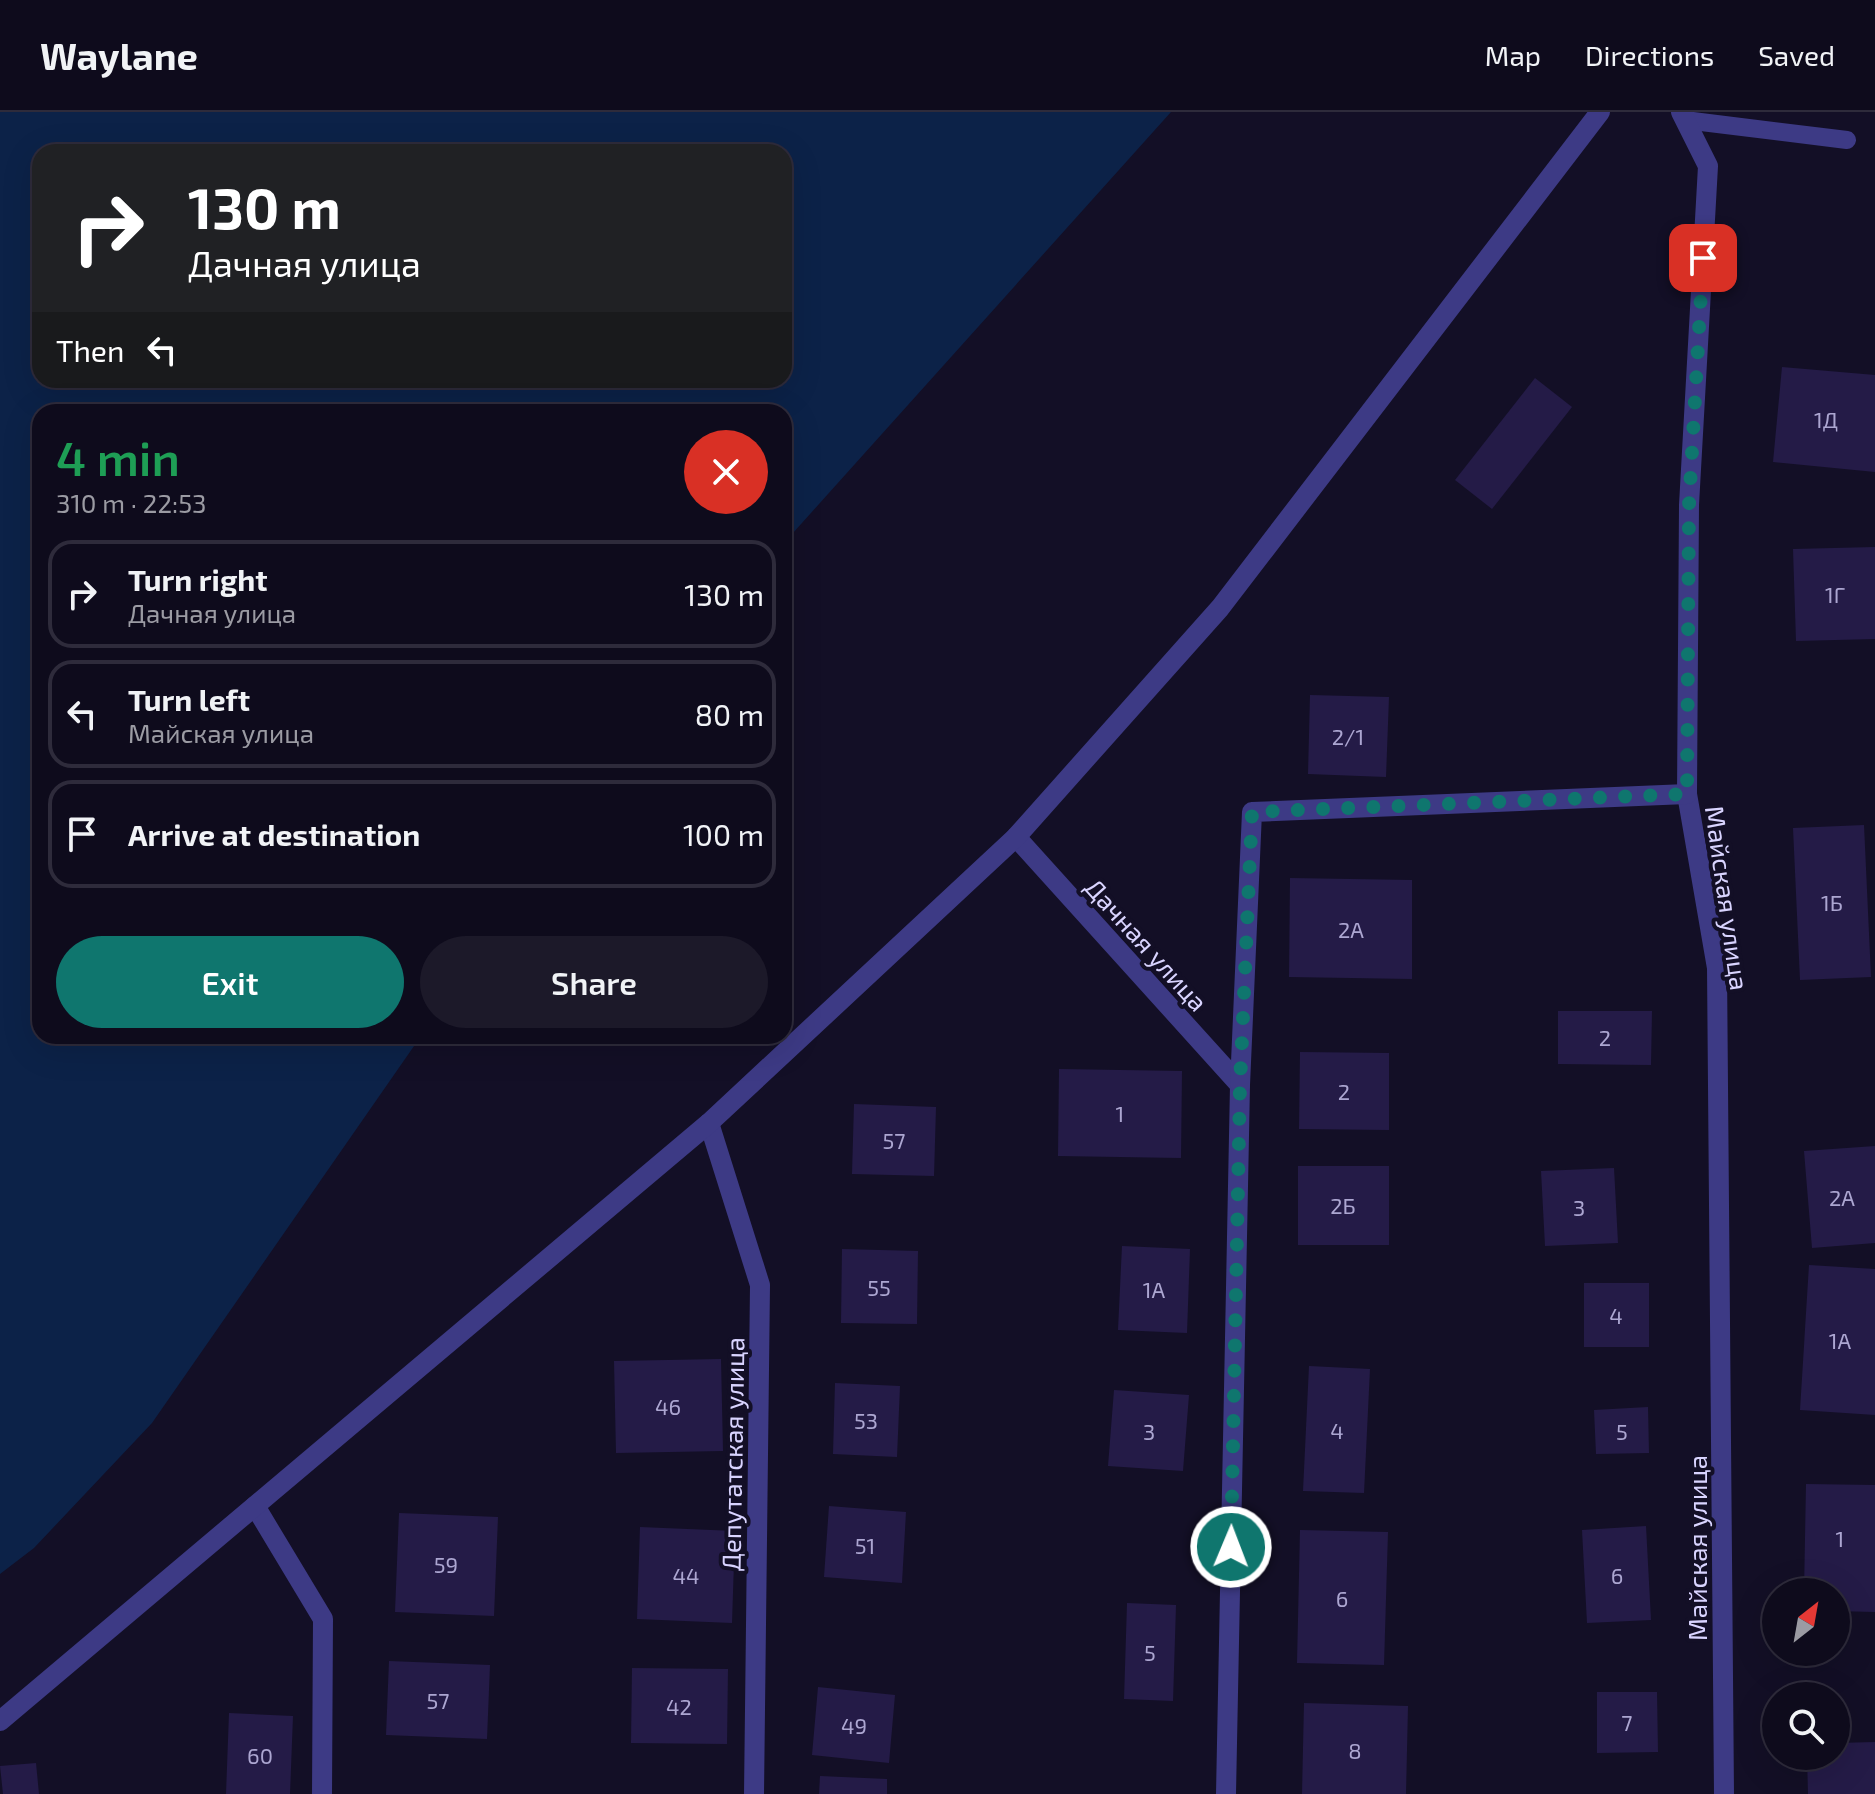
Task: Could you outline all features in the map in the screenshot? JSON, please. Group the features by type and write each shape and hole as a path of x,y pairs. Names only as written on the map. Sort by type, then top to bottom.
{"street":[{"path":"0,1721 709,1123 1016,837 1220,608 1600,112"},
{"name":"Майская улица","path":"1683,116 1708,166 1689,505 1687,794 1717,968 1724,1794"},
{"name":"Дачная улица","path":"1226,1794 1240,1085 1252,812 1687,794"},
{"name":"Дачная улица","path":"1016,837 1240,1085"},
{"name":"Депутатская улица","path":"709,1123 760,1285 754,1794"},
{"path":"255,1506 323,1619 322,1794"}],"lane":[{"path":"1683,116 1847,140"}],"water":[{"path":"0,112 1171,112 792,534 792,404 32,404 32,1044 415,1044 152,1423 34,1548 0,1574"}],"building":[{"path":"1782,367 1875,375 1875,472 1773,462"},
{"path":"1535,378 1572,407 1492,509 1455,480"},
{"path":"1875,547 1875,639 1796,641 1793,549"},
{"path":"1310,695 1389,697 1386,777 1308,774"},
{"path":"1864,825 1871,977 1800,980 1793,828"},
{"path":"1290,878 1412,880 1412,979 1289,977"},
{"path":"1558,1011 1652,1011 1651,1065 1558,1064"},
{"path":"1300,1052 1389,1053 1389,1130 1299,1129"},
{"path":"1059,1069 1182,1071 1181,1158 1058,1156"},
{"path":"854,1104 936,1107 934,1176 852,1174"},
{"path":"1875,1146 1875,1243 1812,1248 1804,1151"},
{"path":"1298,1166 1389,1166 1389,1245 1298,1245"},
{"path":"1614,1168 1618,1243 1545,1246 1541,1171"},
{"path":"1122,1246 1190,1249 1187,1333 1118,1330"},
{"path":"842,1249 918,1251 917,1324 841,1323"},
{"path":"1809,1265 1875,1269 1875,1415 1800,1410"},
{"path":"1584,1283 1649,1283 1649,1347 1584,1347"},
{"path":"721,1359 723,1451 616,1453 614,1361"},
{"path":"1309,1366 1370,1369 1364,1493 1303,1491"},
{"path":"835,1383 900,1386 897,1457 833,1454"},
{"path":"1114,1390 1189,1395 1183,1471 1108,1466"},
{"path":"1648,1407 1649,1453 1596,1454 1594,1410"},
{"path":"1806,1484 1875,1485 1875,1612 1850,1611 1850,1578 1804,1578"},
{"path":"829,1506 906,1512 902,1583 824,1577"},
{"path":"399,1513 498,1517 494,1616 395,1612"},
{"path":"1646,1526 1651,1620 1587,1623 1582,1530"},
{"path":"640,1527 735,1531 732,1623 637,1619"},
{"path":"1300,1530 1388,1532 1384,1665 1297,1663"},
{"path":"1127,1603 1176,1605 1173,1701 1124,1699"},
{"path":"389,1661 490,1665 487,1739 386,1735"},
{"path":"632,1668 728,1669 727,1744 631,1743"},
{"path":"818,1687 895,1695 889,1763 812,1755"},
{"path":"1597,1692 1657,1692 1658,1752 1597,1753"},
{"path":"1304,1703 1408,1706 1406,1794 1302,1794"},
{"path":"229,1713 293,1716 290,1794 226,1794"},
{"path":"1875,1742 1875,1794 1808,1794 1807,1770 1850,1770 1850,1743"},
{"path":"36,1763 39,1794 3,1794 0,1766"},
{"path":"820,1776 887,1779 887,1794 819,1794"}],"route":[{"path":"1231,1547 1240,1085 1252,812 1687,794 1689,505 1703,258"}]}
